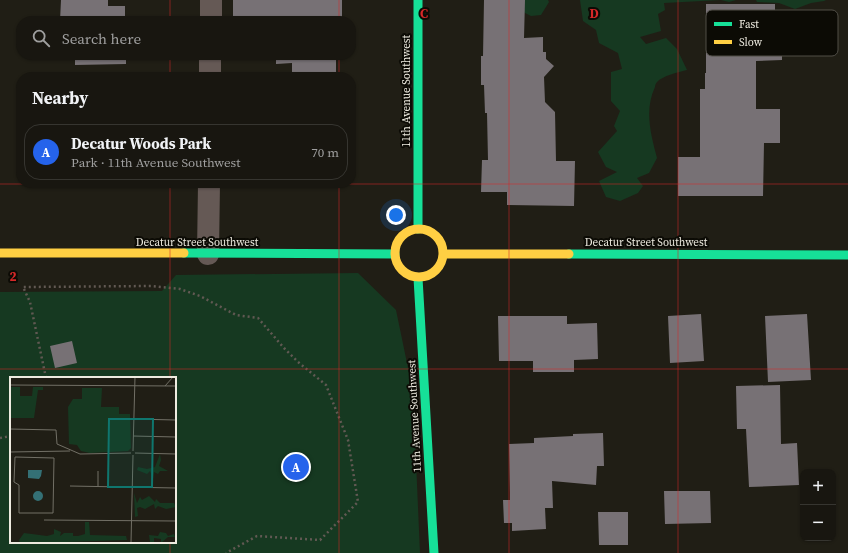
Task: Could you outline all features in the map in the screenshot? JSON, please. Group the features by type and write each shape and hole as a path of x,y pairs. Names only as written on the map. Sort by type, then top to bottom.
{"street":[{"path":"210,16 211,0"},
{"name":"11th Avenue Southwest","path":"418,0 418,229"},
{"path":"210,60 210,72"},
{"path":"208,254 209,188"},
{"path":"418,229 428,231 435,235 440,241 443,254 441,264 437,270 431,275 418,278 409,276 397,265 395,248 398,240 404,234 418,229"},
{"name":"Decatur Street Southwest","path":"0,253 395,254"},
{"name":"Decatur Street Southwest","path":"443,254 848,255"},
{"name":"11th Avenue Southwest","path":"418,278 434,553"}],"path":[{"path":"46,377 30,302 23,286 151,286 180,289 200,296 236,315 258,318 284,348 326,385 348,440 358,502 320,540 257,536 226,553"},
{"path":"0,438 10,436"}],"green space":[{"path":"516,0 548,0 549,2 541,15 531,16 521,11"},
{"path":"580,0 721,0 664,3 665,10 658,14 661,31 640,37 646,44 666,38 677,49 687,70 667,76 656,83 649,114 657,158 649,173 637,178 643,186 638,193 620,201 606,197 599,181 617,172 606,167 598,152 617,131 614,126 620,111 611,101 611,72 622,69 618,53 599,43 596,30 583,21"},
{"path":"721,0 736,0 729,2"},
{"path":"756,0 826,0 811,3 795,9 779,3 757,2"},
{"path":"358,273 396,310 413,392 420,553 0,553 0,292 162,291 176,275"}],"building":[{"path":"61,0 108,0 108,6 125,6 125,16 60,16"},
{"path":"233,0 342,0 342,16 233,16"},
{"path":"484,0 525,0 524,38 543,37 543,52 546,52 546,59 554,66 544,77 545,102 555,112 556,161 575,161 574,206 507,205 507,192 481,192 482,160 488,160 487,113 485,113 484,85 481,85"},
{"path":"706,4 775,4 775,10 706,10"},
{"path":"706,56 782,56 782,60 756,61 756,109 780,109 780,143 764,143 763,196 678,196 678,157 700,157 700,89 705,89"},
{"path":"75,60 126,60 126,64 75,65"},
{"path":"276,60 336,60 336,72 292,72 292,63 276,64"},
{"path":"701,314 704,361 670,363 668,316"},
{"path":"807,314 811,380 768,382 765,316"},
{"path":"498,316 567,316 567,324 597,323 598,359 574,360 574,372 533,372 533,361 499,361"},
{"path":"72,341 77,363 55,368 50,346"},
{"path":"780,385 781,444 797,443 799,485 749,487 746,429 737,429 736,386"},
{"path":"603,433 604,466 597,466 596,485 552,481 553,508 545,508 546,529 512,531 512,523 504,523 503,500 510,500 509,444 534,443 534,438"},
{"path":"664,491 710,491 711,523 665,524"},
{"path":"598,512 628,512 628,545 599,545"}],"traffic: fast":[{"path":"418,0 418,229"},
{"path":"184,253 395,254"},
{"path":"569,254 848,255"},
{"path":"418,278 434,553"}],"traffic: slow":[{"path":"414,229 424,229 436,236 443,248 443,253 443,258 436,270 424,277 414,277 406,273 399,266 395,258 395,248 399,240 406,233 414,229"},
{"path":"0,253 184,253"},
{"path":"443,254 569,254"}],"place":[{"name":"Decatur Woods Park","path":"296,467"}]}
